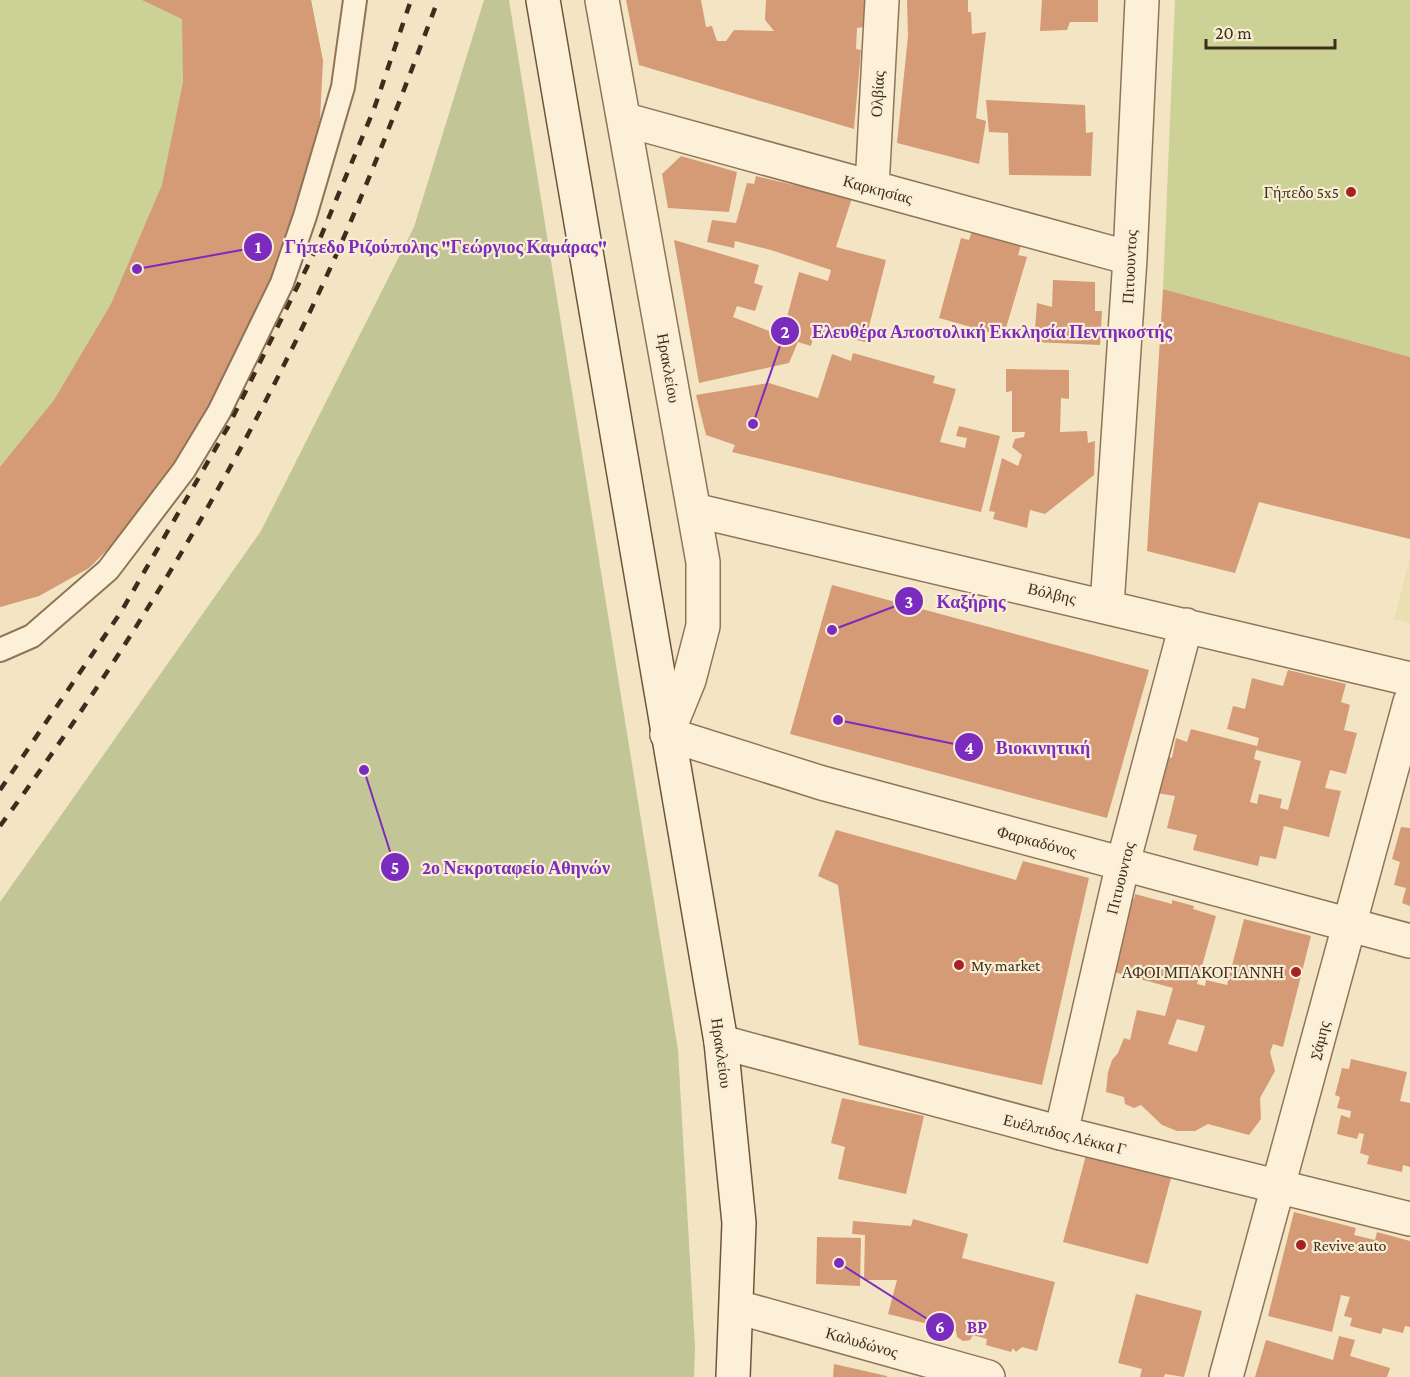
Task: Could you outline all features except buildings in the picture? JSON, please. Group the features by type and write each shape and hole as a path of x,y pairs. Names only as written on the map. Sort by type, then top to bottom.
{"street":[{"name":"Ηρακλείου","path":"543,0 721,1042 739,1223 733,1377"},
{"name":"Ηρακλείου","path":"602,0 626,120 703,562 703,626 689,680 667,734"},
{"name":"Ολβίας","path":"872,187 882,0"},
{"name":"Πιτυουντος","path":"1107,606 1130,258 1142,0"},
{"name":"Καρκησίας","path":"626,120 1130,258"},
{"name":"Βόλβης","path":"694,510 1410,679"},
{"name":"Πιτυουντος","path":"1061,1134 1123,863 1186,625"},
{"name":"Σάμης","path":"1226,1377 1410,702"},
{"name":"Φαρκαδόνος","path":"667,734 822,783 1410,941"},
{"name":"Ευέλπιδος Λέκκα Γ","path":"721,1042 1061,1134 1410,1219"},
{"name":"Καλυδώνος","path":"737,1307 988,1377"}],"lane":[{"path":"0,650 32,636 108,570 184,470 219,412 282,284 305,216 343,87 355,0"}],"shaded area":[{"path":"1410,558 1410,623 1394,619"}],"green space":[{"path":"0,0 311,0 323,61 293,218 256,319 128,529 89,568 39,596 0,607"},
{"path":"484,0 509,0 678,1050 695,1348 694,1377 0,1377 0,902 261,531 414,227"},
{"path":"1175,0 1410,0 1410,357 1163,289"}],"railway":[{"path":"0,790 121,612 228,427 314,253 374,109 411,0"},
{"path":"0,826 48,760 138,623 222,482 261,409 347,230 438,0"}],"place":[{"name":"Γήπεδο 5x5","path":"1351,192"},
{"name":"Γήπεδο Ριζούπολης \"Γεώργιος Καμάρας\"","path":"137,269"},
{"name":"Ελευθέρα Αποστολική Εκκλησία Πεντηκοστής","path":"753,424"},
{"name":"Καξήρης","path":"832,630"},
{"name":"Βιοκινητική","path":"838,720"},
{"name":"2ο Νεκροταφείο Αθηνών","path":"364,770"},
{"name":"My market","path":"959,965"},
{"name":"ΑΦΟΙ ΜΠΑΚΟΓΙΑΝΝΗ","path":"1296,972"},
{"name":"Revive auto","path":"1301,1245"},
{"name":"BP","path":"839,1263"}]}
